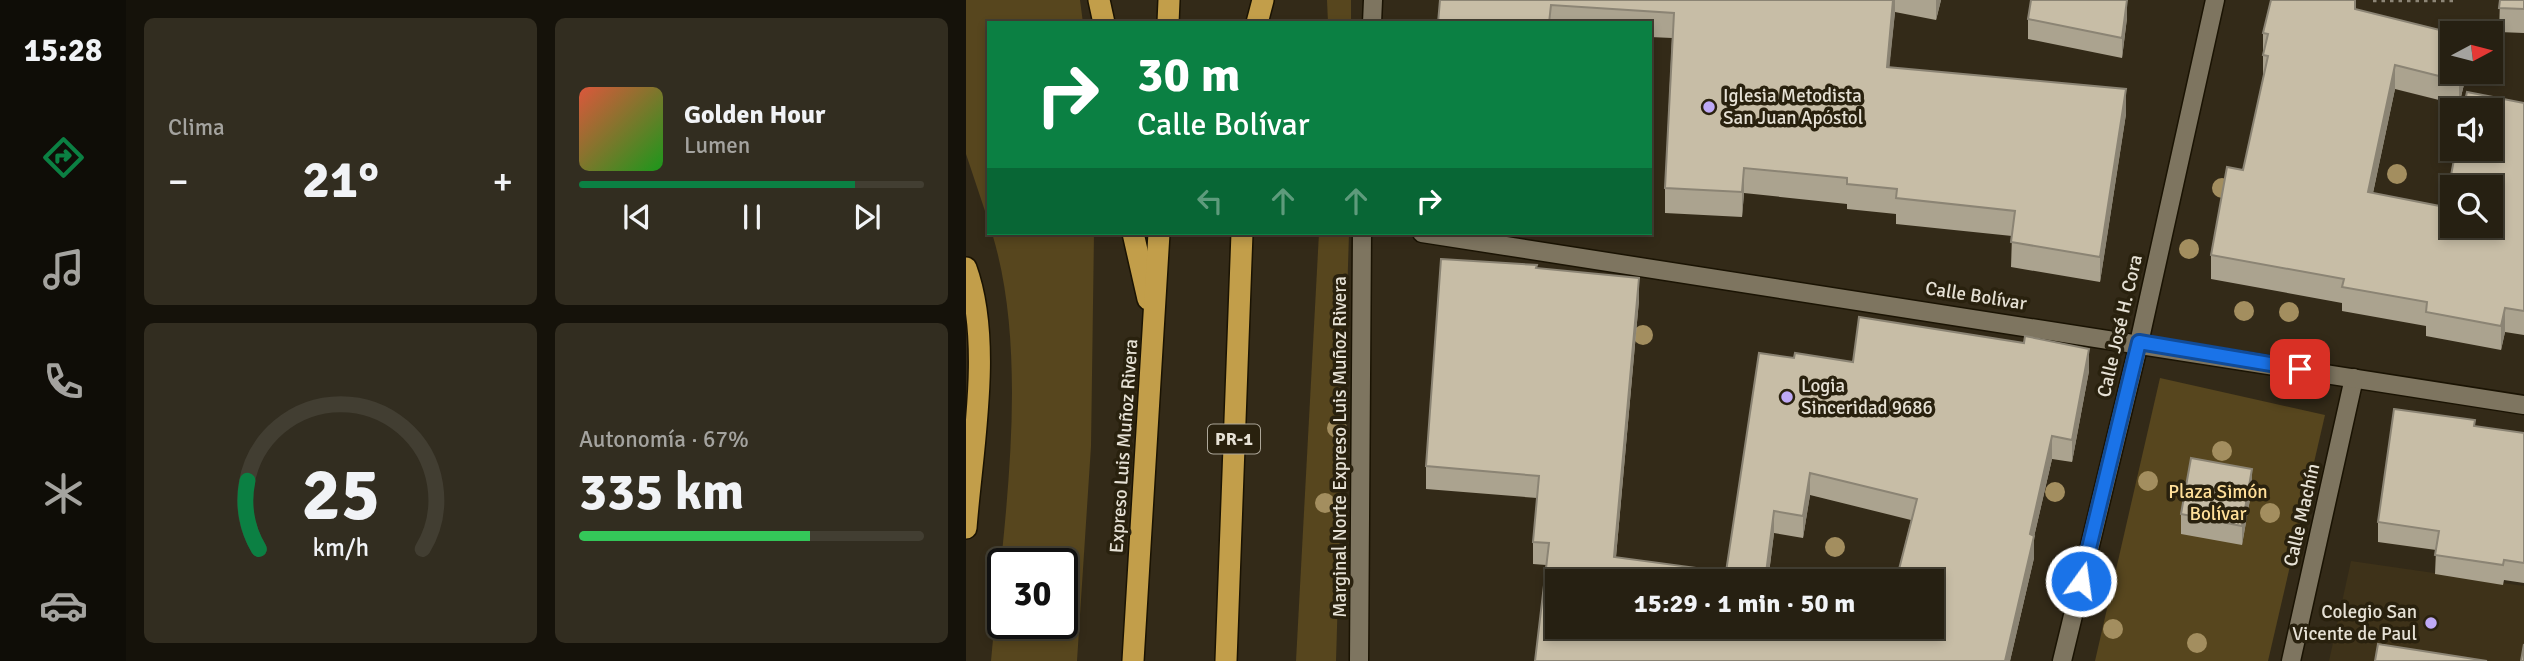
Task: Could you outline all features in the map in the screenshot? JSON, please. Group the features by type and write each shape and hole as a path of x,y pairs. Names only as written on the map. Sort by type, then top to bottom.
{"highway":[{"path":"1099,0 1104,21"},
{"path":"1168,21 1169,0"},
{"path":"1249,0 1250,21"},
{"path":"1257,21 1262,0"},
{"path":"1133,235 1154,326"},
{"name":"Expreso Luis Muñoz Rivera","path":"1133,661 1159,235"},
{"name":"PR-1","path":"1227,653 1242,235"},
{"path":"966,268 975,292 980,350 966,528"}],"street":[{"path":"1372,21 1373,0"},
{"name":"Calle José H. Cora","path":"2062,661 2139,342 2215,0"},
{"name":"Marginal Norte Expreso Luis Muñoz Rivera","path":"1359,661 1362,235"},
{"name":"Calle Bolívar","path":"1435,235 2139,342 2524,405"},
{"name":"Calle Machín","path":"2291,661 2354,378"}],"path":[{"path":"2373,0 2454,0"}],"shaded area":[{"name":"Colegio San Vicente de Paul","path":"2351,561 2524,586 2524,661 2329,661"}],"green space":[{"path":"966,0 1080,0 1083,21 987,21 987,217 966,154"},
{"path":"1327,0 1351,0 1351,21 1328,21"},
{"path":"992,235 1094,235 1091,446 1077,661 991,661 993,639 1078,639 1078,548 1002,548 1011,445 1010,335 1004,283"},
{"path":"1319,235 1349,235 1336,661 1296,661"},
{"name":"Plaza Simón Bolívar","path":"2160,378 2325,415 2268,661 2095,661"}],"building":[{"path":"1440,0 1893,0 1887,67 2126,89 2100,257 2011,242 2015,211 1896,198 1897,189 1847,184 1847,178 1744,168 1742,192 1665,188 1674,13 1551,5 1549,21 1438,21"},
{"path":"2031,0 2127,0 2122,38 2028,19"},
{"path":"2271,0 2355,0 2355,9 2440,30 2440,76 2395,65 2368,192 2440,206 2440,238 2503,238 2503,175 2451,175 2454,161 2503,161 2503,99 2524,103 2524,311 2505,308 2501,326 2426,312 2427,302 2342,287 2344,279 2211,255 2227,167 2243,170 2268,56 2263,55 2268,34 2263,33"},
{"path":"2500,0 2524,0 2524,9 2499,8"},
{"path":"2467,92 2498,98 2466,98"},
{"path":"1441,259 1537,265 1536,268 1639,278 1614,557 1704,569 1546,569 1549,543 1533,542 1539,476 1426,466"},
{"path":"1859,317 2024,343 2025,336 2089,349 2072,440 2052,436 2030,534 2034,536 2005,661 1535,661 1545,577 1545,639 1944,639 1944,569 1899,569 1917,499 1810,473 1803,516 1774,511 1767,569 1726,569 1759,353 1794,358 1795,353 1853,362"},
{"path":"2394,409 2475,420 2474,426 2524,433 2524,563 2504,560 2503,565 2435,555 2439,531 2378,522"},
{"path":"2191,458 2252,469 2242,526 2181,514"},
{"path":"2378,644 2487,661 2375,661"}],"place":[{"name":"Iglesia Metodista San Juan Apόstol","path":"1709,107"},
{"name":"Logia Sinceridad 9686","path":"1787,397"},
{"name":"Colegio San Vicente de Paul","path":"2431,623"}],"route":[{"path":"2081,581 2139,342 2300,369"}]}
